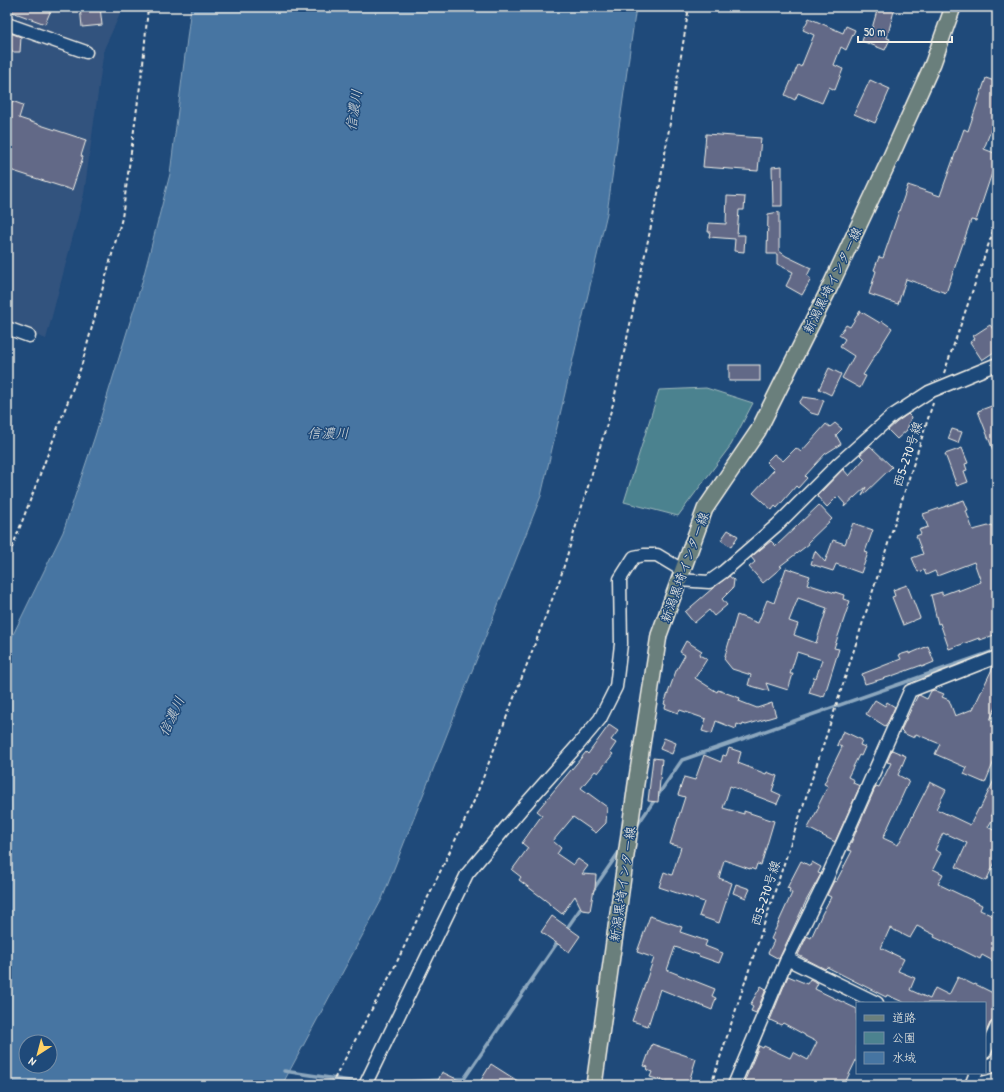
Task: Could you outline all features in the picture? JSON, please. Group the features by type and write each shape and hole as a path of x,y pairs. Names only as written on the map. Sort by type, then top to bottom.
{"main road":[{"name":"新潟黒埼インター線","path":"594,1085 636,784 659,635 705,509 758,431 827,293 933,63 952,7"}],"street":[{"path":"7,24 86,52"},
{"path":"7,328 29,336"},
{"path":"365,1085 467,874 600,719 616,687 621,644 620,578 634,557 657,555 680,575 710,582 777,525 838,464 892,416 929,392 997,364"},
{"path":"734,1085 787,959 826,880 910,691 997,657"},
{"path":"787,959 875,1002"},
{"path":"986,1050 997,1026"},
{"path":"972,1085 976,1074"},
{"path":"972,1085 997,1079"}],"path":[{"path":"7,561 81,367 122,218 143,64 148,7"},
{"path":"331,1085 393,970 474,800 560,579 615,396 660,184 689,7"},
{"name":"西5-270号線","path":"711,1085 840,695 938,388 997,220"}],"shaded area":[{"path":"7,7 121,7 121,12 104,49 84,194 46,339 7,324"}],"green space":[{"path":"706,388 753,403 731,445 678,516 624,502 659,390"}],"water":[{"name":"信濃川","path":"191,7 636,7 607,213 541,496 382,899 282,1085 7,1085 7,647 63,532 95,436 141,286 170,174"}],"building":[{"path":"7,7 44,7 51,10 45,24 7,10"},
{"path":"80,7 100,7 102,25 82,27"},
{"path":"878,7 895,7 887,38 890,39 885,50 862,41 866,30 871,32"},
{"path":"809,18 843,33 846,26 855,30 846,50 841,47 834,65 843,69 835,90 829,87 822,103 798,93 795,100 785,95 798,65 801,67 814,35 803,30"},
{"path":"7,33 21,37 20,52 11,52 11,48 7,48"},
{"path":"986,78 997,82 997,113 984,149 997,154 997,158 976,221 971,220 946,293 906,279 898,304 869,294 876,271 874,270 879,257 883,258 908,185 940,196 964,129 968,131"},
{"path":"870,80 890,89 875,123 854,114"},
{"path":"12,101 23,105 19,118 86,140 81,156 83,157 72,190 7,169 7,116"},
{"path":"706,134 761,138 758,171 703,167"},
{"path":"782,166 782,206 773,206 772,167"},
{"path":"727,196 745,197 744,210 739,210 737,235 745,235 744,252 734,251 735,239 709,237 709,223 726,224"},
{"path":"779,212 779,251 811,268 807,276 811,279 802,295 786,286 793,272 777,264 777,254 767,254 768,214"},
{"path":"860,311 880,323 882,321 892,328 863,375 866,376 860,388 842,378 854,356 840,347 845,339 839,335 846,325 850,327"},
{"path":"990,325 993,329 997,326 997,350 982,360 970,342 975,339 973,336"},
{"path":"729,365 760,365 760,381 729,381"},
{"path":"829,368 841,374 831,395 819,389"},
{"path":"803,397 824,400 818,415 811,413 799,403"},
{"path":"997,404 997,458 996,458 978,411"},
{"path":"908,414 911,417 907,430 897,439 888,430"},
{"path":"835,423 842,429 836,435 841,444 825,454 805,476 807,478 798,488 796,486 777,508 775,506 772,510 753,493 774,470 766,462 774,454 783,461 796,448 801,452 826,424 830,427"},
{"path":"952,429 962,432 958,443 948,439"},
{"path":"870,446 892,467 862,496 866,487 844,507 845,504 838,496 827,507 817,496 843,469 849,476 864,459 860,455"},
{"path":"962,448 968,463 965,464 967,470 964,471 968,482 957,486 945,454"},
{"path":"964,500 968,510 966,511 973,530 992,525 994,531 997,530 997,634 980,640 979,638 949,649 940,623 938,624 931,595 942,592 942,595 958,589 958,591 981,582 974,562 937,576 935,571 926,575 924,570 918,572 912,558 923,554 916,536 921,534 919,530 928,527 923,514"},
{"path":"819,505 832,519 808,542 809,544 780,566 782,567 763,583 749,567 755,562 751,557 771,541 776,546"},
{"path":"853,523 873,530 865,552 868,553 861,573 836,564 833,571 811,564 815,551 825,562 833,540 845,544"},
{"path":"728,530 738,536 731,547 721,540"},
{"path":"786,568 810,576 807,584 844,595 843,599 850,601 834,648 839,649 824,697 809,693 814,677 816,678 822,660 797,652 790,674 793,674 788,690 766,683 769,691 748,685 751,675 732,669 724,659 737,615 758,623 767,600 774,603","holes":["798,598 827,608 816,643 794,635 798,624 789,621"]},
{"path":"729,576 734,580 733,588 722,599 727,605 714,616 709,610 694,623 685,612"},
{"path":"907,585 920,618 903,625 892,597 895,596 893,590"},
{"path":"686,641 702,651 699,655 707,659 695,678 717,692 718,690 740,698 739,701 757,708 772,703 776,716 746,725 743,724 742,726 737,724 736,729 716,721 712,734 702,731 706,719 680,710 678,713 665,708 666,705 664,704 676,671 685,655 680,652"},
{"path":"928,646 934,662 865,684 862,674 901,659 899,655 909,652 909,654"},
{"path":"997,665 997,705 990,720 997,724 997,754 985,783 964,774 967,768 935,754 940,744 916,734 914,738 903,733 901,730 917,697 919,695 927,699 931,691 934,690 944,694 942,697 949,700 955,716 973,709 993,667"},
{"path":"875,700 885,706 887,702 895,707 885,726 866,714"},
{"path":"609,725 618,731 611,740 616,743 610,752 613,754 598,773 595,771 581,788 607,807 606,823 596,833 573,817 553,841 561,848 557,854 573,865 578,859 588,866 582,874 596,875 595,889 590,911 582,910 575,896 562,914 519,880 521,877 512,870 528,848 522,843 542,815 537,811 586,752 588,754"},
{"path":"843,731 862,740 860,745 865,747 861,756 859,755 848,777 854,780 853,783 860,786 835,842 808,828 828,786 824,784 842,747 837,745"},
{"path":"664,738 676,743 672,754 660,749"},
{"path":"729,748 741,752 738,763 766,774 767,772 777,776 772,791 781,795 777,804 730,786 723,808 744,814 744,811 774,821 761,865 757,864 755,870 724,860 719,878 732,883 719,923 699,916 704,902 659,887 664,872 672,875 681,847 670,844 685,797 678,795 684,777 695,780 704,755 721,762 723,755 726,756"},
{"path":"892,750 906,756 898,775 909,781 883,838 898,845 930,782 946,790 936,809 970,825 979,808 980,809 997,774 997,803 991,815 994,817 988,827 997,832 997,858 986,881 956,867 967,843 943,833 935,850 941,853 933,869 943,874 938,884 982,905 980,910 997,918 997,963 982,955 980,959 934,937 935,935 917,926 910,938 890,928 881,948 904,959 898,971 915,978 910,990 930,999 935,988 949,995 958,977 997,995 997,1019 990,1023 986,1032 986,1002 903,1002 887,995 886,997 827,967 825,969 798,955 807,936 811,938 831,897 827,895 834,881 836,882 852,851 848,850 876,786 879,787 891,763 887,762"},
{"path":"653,758 662,759 658,802 648,801"},
{"path":"801,861 810,866 812,862 821,867 818,873 821,874 806,901 779,959 768,953 774,941 771,939 792,893 789,892 790,889 787,888"},
{"path":"736,884 750,889 746,898 733,893"},
{"path":"552,916 580,936 569,952 541,932"},
{"path":"650,916 682,927 680,932 707,941 705,946 723,953 719,963 675,947 667,970 715,989 712,996 716,998 712,1010 660,989 648,1026 632,1021 654,958 637,952"},
{"path":"788,976 807,984 810,979 818,983 815,989 856,1009 856,1060 844,1085 837,1081 836,1085 753,1085 745,1080 759,1046 763,1048 764,1046 790,1058 793,1052 808,1060 817,1042 783,1023 781,1025 770,1020"},
{"path":"761,986 766,989 756,1013 751,1011 753,1007 750,1005"},
{"path":"652,1044 696,1059 688,1085 669,1085 670,1083 650,1077 652,1072 647,1070 648,1067 644,1066"},
{"path":"491,1064 524,1085 478,1085"},
{"path":"442,1072 469,1085 436,1085"}],"waterway":[{"path":"636,827 682,760 997,650"},
{"path":"593,890 621,849"},
{"path":"565,931 583,905"},
{"path":"453,1079 464,1079 559,940"},
{"path":"284,1071 363,1083"},
{"path":"369,1084 443,1080"}]}
